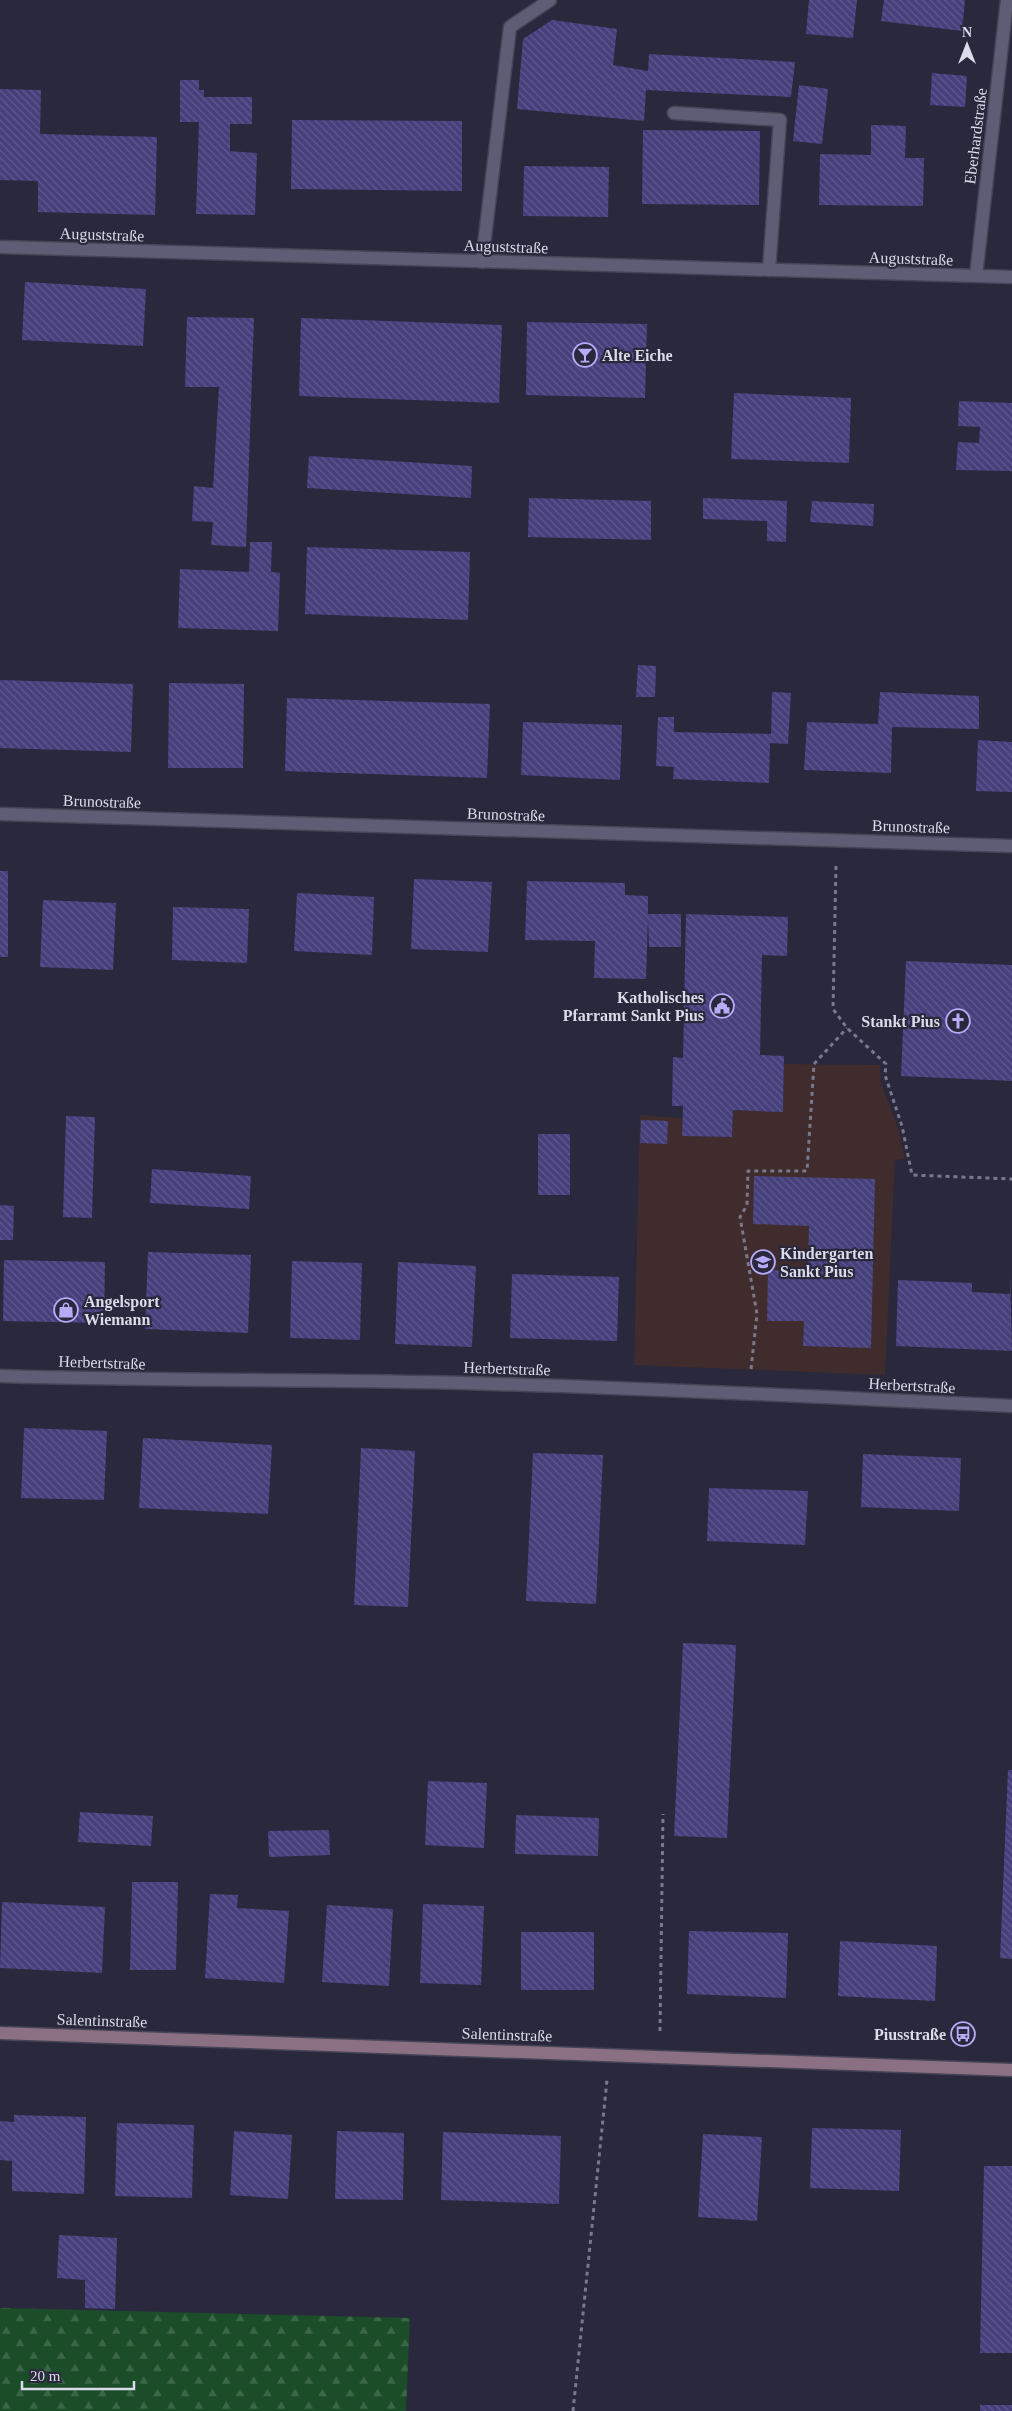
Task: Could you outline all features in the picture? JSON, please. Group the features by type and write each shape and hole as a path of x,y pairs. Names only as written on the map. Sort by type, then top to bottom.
{"street":[{"path":"482,262 510,27 550,0"},
{"name":"Eberhardstraße","path":"976,276 1007,0"},
{"path":"674,113 780,120 769,270"},
{"name":"Auguststraße","path":"0,247 1012,277"},
{"name":"Brunostraße","path":"0,814 1012,846"},
{"name":"Herbertstraße","path":"0,1376 127,1380 462,1383 749,1393 1012,1406"},
{"name":"Salentinstraße","path":"0,2033 1012,2070"}],"path":[{"path":"837,840 833,1009 847,1028 886,1064 885,1075 902,1126 912,1175 1012,1179"},
{"path":"749,1393 757,1314 740,1217 747,1205 748,1171 807,1171 814,1064 847,1028"},
{"path":"660,2057 663,1814"},
{"path":"573,2411 609,2054"}],"shaded area":[{"name":"Kindergarten Sankt Pius","path":"784,1064 880,1065 881,1083 899,1130 905,1159 895,1160 885,1375 634,1365 640,1115 682,1118 682,1136 732,1137 733,1110 783,1111"}],"green space":[{"path":"0,2308 410,2318 406,2411 0,2411"}],"building":[{"path":"809,0 857,0 853,38 806,34"},
{"path":"884,0 965,0 962,31 881,21"},
{"path":"552,20 617,29 613,65 648,71 649,54 795,62 791,97 646,90 644,121 517,109 523,39"},
{"path":"932,73 967,76 965,107 930,105"},
{"path":"180,80 199,80 199,90 204,90 204,97 252,97 252,124 230,124 230,151 257,153 255,215 196,214 199,122 180,122"},
{"path":"799,85 828,89 822,144 793,141"},
{"path":"0,89 41,90 40,134 157,137 155,215 38,212 38,181 0,180"},
{"path":"292,120 462,121 462,191 291,189"},
{"path":"871,125 906,126 905,158 924,158 923,206 819,205 820,154 871,155"},
{"path":"643,130 760,131 759,205 642,204"},
{"path":"524,166 609,167 608,217 523,216"},
{"path":"25,282 146,289 143,346 22,340"},
{"path":"187,317 254,318 246,547 211,545 213,522 192,521 194,486 213,488 219,387 185,387"},
{"path":"301,318 502,325 499,403 299,396"},
{"path":"527,322 647,324 645,398 526,395"},
{"path":"734,393 851,398 849,463 731,459"},
{"path":"959,401 1012,403 1012,471 956,470 958,442 979,443 980,427 958,426"},
{"path":"309,456 472,466 471,498 307,488"},
{"path":"529,498 651,501 651,540 528,537"},
{"path":"703,498 787,501 786,542 767,541 767,521 703,519"},
{"path":"812,501 874,504 873,526 810,522"},
{"path":"250,542 272,542 271,572 280,573 278,631 178,628 180,569 249,572"},
{"path":"307,547 470,552 468,620 305,614"},
{"path":"638,665 656,666 655,697 636,697"},
{"path":"0,680 133,684 131,752 0,748"},
{"path":"169,683 244,684 243,768 168,768"},
{"path":"772,692 791,693 788,744 770,743 769,783 673,779 674,767 656,766 658,717 674,717 674,732 771,734"},
{"path":"880,692 979,696 979,729 892,727 891,773 804,770 807,722 878,724"},
{"path":"287,698 490,704 487,778 285,771"},
{"path":"523,722 622,725 620,780 521,775"},
{"path":"978,740 1012,742 1012,792 976,791"},
{"path":"0,871 8,871 8,957 0,957"},
{"path":"414,879 492,882 488,952 411,949"},
{"path":"527,881 625,883 625,895 648,896 648,914 681,914 681,947 649,947 648,918 646,979 594,978 595,941 525,940"},
{"path":"297,893 374,897 372,955 294,951"},
{"path":"43,900 116,903 113,970 40,967"},
{"path":"173,907 249,909 247,963 172,960"},
{"name":"Katholisches Pfarramt Sankt Pius","path":"686,914 788,917 787,956 762,955 760,1055 784,1056 783,1112 733,1110 732,1137 682,1136 683,1106 672,1106 673,1057 683,1058"},
{"name":"Stankt Pius","path":"906,961 1012,965 1012,1081 901,1076"},
{"path":"66,1116 95,1117 92,1218 63,1217"},
{"path":"641,1120 668,1121 667,1144 640,1143"},
{"path":"538,1134 570,1134 570,1195 538,1195"},
{"path":"152,1169 251,1176 249,1209 150,1203"},
{"path":"754,1176 875,1179 871,1348 803,1346 804,1321 767,1321 768,1270 808,1272 809,1226 753,1224"},
{"path":"0,1205 14,1206 13,1240 0,1240"},
{"path":"148,1252 251,1255 248,1333 145,1329"},
{"path":"4,1260 105,1262 104,1323 3,1321"},
{"path":"292,1261 362,1263 360,1340 290,1338"},
{"path":"398,1262 476,1266 472,1347 395,1344"},
{"path":"1010,1271 1012,1351 896,1346 898,1280 972,1283 972,1292 1010,1294"},
{"path":"512,1274 619,1277 617,1341 510,1338"},
{"path":"24,1428 107,1431 104,1500 21,1498"},
{"path":"143,1438 272,1445 268,1514 139,1508"},
{"path":"361,1448 415,1451 408,1607 354,1605"},
{"path":"533,1453 603,1455 596,1604 526,1601"},
{"path":"863,1454 961,1458 959,1511 861,1507"},
{"path":"709,1488 808,1491 805,1545 707,1541"},
{"path":"683,1643 736,1645 727,1838 674,1836"},
{"path":"1008,1770 1012,1770 1012,1959 1000,1958"},
{"path":"428,1781 487,1783 484,1848 425,1845"},
{"path":"80,1812 153,1816 151,1846 78,1842"},
{"path":"516,1815 599,1818 598,1856 515,1854"},
{"path":"329,1830 330,1855 269,1857 268,1831"},
{"path":"132,1882 178,1882 176,1970 130,1970"},
{"path":"210,1894 238,1895 237,1908 289,1911 284,1983 205,1978"},
{"path":"2,1902 105,1907 102,1973 0,1968"},
{"path":"423,1904 484,1906 481,1985 420,1983"},
{"path":"327,1905 393,1909 389,1986 322,1982"},
{"path":"689,1931 788,1933 786,1998 687,1994"},
{"path":"521,1932 594,1932 594,1990 521,1990"},
{"path":"840,1941 937,1946 935,2001 838,1996"},
{"path":"14,2115 86,2117 84,2194 12,2191 12,2161 0,2160 0,2121 14,2122"},
{"path":"117,2123 194,2125 192,2198 115,2196"},
{"path":"812,2128 901,2130 899,2191 810,2188"},
{"path":"234,2131 292,2135 288,2199 230,2195"},
{"path":"337,2131 404,2133 403,2200 335,2199"},
{"path":"443,2132 561,2136 559,2204 441,2200"},
{"path":"703,2134 762,2137 757,2221 698,2217"},
{"path":"984,2166 1012,2166 1012,2353 980,2353"},
{"path":"59,2235 117,2238 115,2309 85,2308 85,2280 57,2278"},
{"path":"980,2405 1012,2405 1012,2411 980,2411"}],"place":[{"name":"Alte Eiche","path":"585,355"},
{"name":"Katholisches Pfarramt Sankt Pius","path":"722,1006"},
{"name":"Stankt Pius","path":"958,1021"},
{"name":"Kindergarten Sankt Pius","path":"763,1262"},
{"name":"Angelsport Wiemann","path":"66,1310"},
{"name":"Piusstraße","path":"963,2034"}]}
